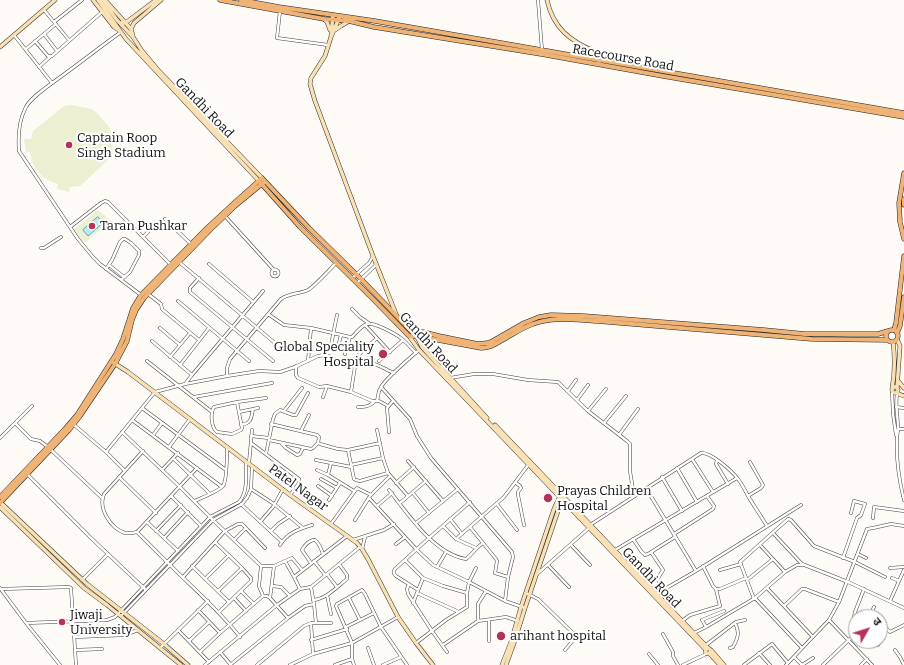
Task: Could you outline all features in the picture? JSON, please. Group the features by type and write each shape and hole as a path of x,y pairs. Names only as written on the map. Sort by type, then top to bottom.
{"main road":[{"path":"0,47 55,0"},
{"path":"92,0 114,27 121,32"},
{"path":"98,0 117,22 133,37 142,51 158,70 262,181 396,314 418,339"},
{"path":"102,0 117,22 121,32"},
{"path":"105,0 131,29 133,37"},
{"path":"117,22 125,23 142,12 156,0"},
{"path":"131,29 138,20 161,0"},
{"path":"220,0 324,19 332,17"},
{"path":"241,0 339,18 332,31"},
{"path":"547,0 551,14 564,32 570,39 596,52 599,61"},
{"path":"332,17 332,31 329,46 325,56 311,78 310,84 376,265 396,314"},
{"name":"Racecourse Road","path":"339,18 542,52 648,73 904,117"},
{"name":"Racecourse Road","path":"339,18 374,26 599,61 904,113"},
{"path":"324,19 332,31"},
{"path":"332,31 349,21"},
{"name":"Gandhi Road","path":"121,32 168,85 262,181 269,192 300,227 400,326 409,336 417,351 564,499 724,665"},
{"path":"904,173 899,203 900,222 904,239"},
{"path":"224,215 253,192 262,181"},
{"path":"0,497 73,423 114,363 132,308 193,245 262,181"},
{"path":"253,192 261,189 269,192"},
{"path":"904,199 904,205"},
{"path":"143,297 148,294 172,266 179,262 193,245"},
{"path":"894,392 895,331 904,256"},
{"path":"400,326 408,327 428,334 478,344 491,342 524,323 539,317 551,315 584,316 805,334 878,334 891,330 895,331 900,326 904,297"},
{"path":"409,336 418,339 485,348 492,346 535,323 563,319 812,339 895,340"},
{"path":"888,331 886,333 888,340"},
{"name":"Gandhi Road","path":"418,339 422,347 450,378 560,495"},
{"path":"895,340 900,346 897,380 898,388"},
{"name":"Patel Nagar","path":"114,363 155,392 361,547 398,616 433,665"},
{"path":"897,380 904,389"},
{"path":"894,392 894,387 904,389"},
{"path":"894,392 904,396"},
{"path":"49,448 0,503 138,630 182,665"},
{"path":"528,594 554,509 560,495"},
{"path":"506,665 514,643 523,607 536,575 558,511 564,499"},
{"path":"0,507 84,588 164,644 188,665"},
{"name":"Gandhi Road","path":"589,526 615,550 694,633 720,665"},
{"path":"502,665 519,621"}],"street":[{"path":"26,49 82,0"},
{"path":"538,0 542,52"},
{"path":"44,10 70,40"},
{"path":"280,11 276,38 329,46"},
{"path":"39,67 102,12"},
{"path":"121,32 52,83 28,104 20,124 18,141 19,151 70,227 93,257 106,269 143,297"},
{"path":"44,34 57,51"},
{"path":"14,35 52,83"},
{"path":"35,41 48,56 52,56"},
{"path":"70,227 101,203 105,201 108,202 172,266"},
{"path":"224,215 274,270"},
{"path":"165,219 193,245"},
{"path":"143,237 155,225"},
{"path":"41,248 44,248 61,237"},
{"path":"106,269 122,240 125,239 131,243 138,251 139,257 130,272 121,280"},
{"path":"352,278 369,263 373,256"},
{"path":"179,262 282,349"},
{"path":"226,376 226,368 230,359 284,297 311,288 336,263"},
{"path":"209,264 253,302"},
{"path":"109,265 124,277"},
{"path":"357,283 376,265"},
{"path":"199,278 190,288 190,292 274,362"},
{"path":"185,384 242,314 263,291"},
{"path":"148,294 161,304 162,309 199,340"},
{"path":"178,301 250,361"},
{"path":"352,309 360,317 371,324 390,332 417,351 383,384 375,401 366,407 358,407"},
{"path":"268,314 284,325 312,328 350,337 366,325 371,324"},
{"path":"331,345 337,315"},
{"path":"366,325 390,352"},
{"path":"160,328 180,345"},
{"path":"180,365 209,328"},
{"path":"308,361 312,328"},
{"path":"170,357 190,333"},
{"path":"338,347 341,335"},
{"path":"345,354 350,337"},
{"path":"352,361 377,338"},
{"path":"379,361 403,340"},
{"path":"152,341 192,375"},
{"path":"106,452 155,392 185,384 226,376 259,371 280,372 318,356 325,355 355,366 374,364 394,374"},
{"path":"147,361 212,412"},
{"path":"296,366 296,375 298,378 320,387 327,386 351,392 382,402 388,406"},
{"path":"351,392 355,366"},
{"path":"450,378 474,374 493,374 528,380 558,382 588,411 630,444 630,471 634,496"},
{"path":"568,391 576,380"},
{"path":"193,397 272,384"},
{"path":"576,400 588,385"},
{"path":"323,397 327,386"},
{"path":"284,411 302,388"},
{"path":"381,388 410,419 417,436 431,458 512,552 513,557 504,601"},
{"path":"588,411 606,389"},
{"path":"894,392 898,429 897,460 904,500"},
{"path":"894,392 893,414 897,437"},
{"path":"266,454 271,424 278,411 280,410 296,415 308,393"},
{"path":"604,423 626,396"},
{"path":"237,402 241,430 232,434 216,432 212,425 213,408 216,406 237,402 266,398"},
{"path":"388,432 387,412 388,406 393,401"},
{"path":"0,438 32,406"},
{"path":"896,407 904,408"},
{"path":"142,408 226,470"},
{"path":"239,412 258,408"},
{"path":"241,425 250,422 254,409"},
{"path":"619,435 638,409"},
{"path":"301,432 309,415"},
{"path":"169,447 190,419"},
{"path":"132,420 222,487"},
{"path":"15,423 31,439 40,441 49,448 102,498 106,516 115,527 126,533 137,532 197,468"},
{"path":"73,423 125,471"},
{"path":"153,435 162,423"},
{"path":"251,436 312,449 318,442 318,436 271,424"},
{"path":"898,429 904,429"},
{"path":"121,613 210,517 239,502 242,498 245,491 249,464 252,430"},
{"path":"377,430 383,458 389,475 408,496"},
{"path":"122,432 261,566 274,566 292,558 302,570"},
{"path":"213,436 216,432"},
{"path":"279,442 297,455 300,454 303,448"},
{"path":"318,442 320,444 338,449 348,450 380,443"},
{"path":"251,443 299,479 299,483 290,495"},
{"path":"194,501 222,487 225,482 227,447"},
{"path":"348,450 354,479 358,481 389,475"},
{"path":"102,498 119,477 143,452"},
{"path":"536,575 571,545 589,526 692,458 704,452 717,460 737,478 767,526"},
{"path":"162,470 178,453"},
{"path":"173,458 210,494"},
{"path":"316,460 351,466 383,458"},
{"path":"692,458 714,492"},
{"path":"717,460 716,464 728,484"},
{"path":"408,461 444,501"},
{"path":"748,496 761,488 763,485 750,462"},
{"path":"328,474 332,463"},
{"path":"26,623 107,620 114,618 146,590 213,520 242,504 247,498 250,489 249,464"},
{"path":"456,539 507,494 529,464"},
{"path":"396,483 414,467"},
{"path":"677,468 697,502"},
{"path":"317,470 328,474 354,491"},
{"path":"27,474 146,590"},
{"path":"355,520 370,496 389,475"},
{"path":"119,477 156,512"},
{"path":"662,478 682,510"},
{"path":"615,550 737,478"},
{"path":"321,479 337,488"},
{"path":"400,503 426,481"},
{"path":"329,500 340,483"},
{"path":"516,483 521,488 518,495 524,525"},
{"path":"318,486 332,496"},
{"path":"331,524 354,491 358,488 370,496 405,537 428,560 504,601 523,607"},
{"path":"646,488 696,570"},
{"path":"250,489 274,504 303,528"},
{"path":"260,522 283,489"},
{"path":"416,523 458,489"},
{"path":"389,490 429,538 446,552 466,559 483,543"},
{"path":"377,506 392,493"},
{"path":"413,493 429,513"},
{"path":"171,496 201,526"},
{"path":"633,540 643,554 648,554 713,509 714,506 707,496"},
{"path":"843,558 857,518 862,515 865,504 854,501 852,513"},
{"path":"239,502 282,542"},
{"path":"459,612 417,592 396,576 394,571 470,502"},
{"path":"497,504 517,530"},
{"path":"156,531 180,505"},
{"path":"656,594 801,505"},
{"path":"872,518 874,507 904,511"},
{"path":"164,538 188,512"},
{"path":"271,532 278,524 290,516"},
{"path":"450,519 462,534"},
{"path":"802,648 755,598 740,562 788,519 791,520 814,546 855,562 885,577"},
{"path":"146,522 178,551"},
{"path":"183,577 225,530 240,523 265,548"},
{"path":"353,540 387,529 394,524"},
{"path":"744,665 772,644 787,664 829,620 848,582 867,529 891,524 904,526"},
{"path":"280,545 288,535 312,525"},
{"path":"443,526 456,539 476,548"},
{"path":"470,527 496,559 495,573 508,577"},
{"path":"234,540 246,528"},
{"path":"137,532 219,612 240,637"},
{"path":"774,533 802,564 848,582 904,608"},
{"path":"294,577 347,536"},
{"path":"205,665 277,605 300,589 311,587 361,547 366,536"},
{"path":"396,544 405,537"},
{"path":"323,554 320,545 315,540 312,540 302,550 336,587"},
{"path":"215,542 251,576 252,580 219,612"},
{"path":"760,544 785,572"},
{"path":"571,545 590,565"},
{"path":"437,566 446,552"},
{"path":"651,552 663,570 658,578 664,590"},
{"path":"82,580 108,554"},
{"path":"858,554 866,558"},
{"path":"205,579 229,555"},
{"path":"716,589 747,580 773,559"},
{"path":"405,560 423,578 467,593"},
{"path":"285,561 300,589"},
{"path":"314,600 327,595 347,579 339,564"},
{"path":"720,570 741,564"},
{"path":"694,633 755,598 785,572 797,565 802,564"},
{"path":"548,565 568,587"},
{"path":"192,566 229,602"},
{"path":"261,566 259,588 263,596"},
{"path":"270,598 274,566"},
{"path":"682,621 690,614 720,606 716,589 703,566"},
{"path":"218,591 242,568"},
{"path":"416,643 446,620 467,607 469,582 476,568"},
{"path":"890,568 904,569 890,601"},
{"path":"413,602 423,578"},
{"path":"892,578 899,581"},
{"path":"408,584 407,591 413,602 447,652"},
{"path":"272,586 282,587 290,596"},
{"path":"0,589 70,587 72,591 76,665"},
{"path":"311,587 316,623"},
{"path":"767,588 813,638"},
{"path":"0,589 60,665"},
{"path":"784,606 802,589 839,602"},
{"path":"856,609 864,589"},
{"path":"354,665 352,659 352,643 336,606 362,590 381,627 407,665"},
{"path":"241,591 254,604"},
{"path":"478,621 478,604 486,591"},
{"path":"528,594 538,599 574,634 574,640 565,650"},
{"path":"327,595 331,614"},
{"path":"263,596 270,598 288,618"},
{"path":"200,652 263,596"},
{"path":"234,598 246,611"},
{"path":"349,598 360,620"},
{"path":"160,648 208,601"},
{"path":"220,652 231,665 288,618 305,606 314,604"},
{"path":"198,610 220,633"},
{"path":"706,627 702,620 724,611"},
{"path":"311,640 346,628 374,613"},
{"path":"290,665 313,654 352,643 398,616"},
{"path":"443,645 478,621 506,617 519,621"},
{"path":"489,620 489,641"},
{"path":"683,665 688,664 704,655 735,622 745,620"},
{"path":"829,620 848,639"},
{"path":"189,641 209,622"},
{"path":"730,648 736,642 738,635 738,628 735,622"},
{"path":"311,623 313,654"},
{"path":"256,665 304,626 311,623 331,623"},
{"path":"888,630 890,632 904,626"},
{"path":"74,637 119,636 138,630"},
{"path":"178,630 209,662"},
{"path":"663,634 678,665"},
{"path":"824,665 848,641"},
{"path":"368,648 374,665"},
{"path":"75,650 102,649"},
{"path":"858,649 872,665"},
{"path":"895,650 904,665"},
{"path":"759,653 770,665"},
{"path":"649,654 657,665"},
{"path":"383,665 402,657"},
{"path":"794,657 802,665 813,658"},
{"path":"335,665 352,659"},
{"path":"861,665 867,659"}],"green space":[{"name":"Captain Roop Singh Stadium","path":"72,105 91,109 96,112 110,128 113,153 108,160 80,186 70,187 69,192 57,189 58,184 47,179 39,172 33,163 30,152 26,152 24,139 31,139 33,131 64,106"},
{"name":"Taran Pushkar","path":"98,210 111,221 84,243 73,230"}],"water":[{"path":"98,217 103,223 88,236 83,230"}],"place":[{"name":"Captain Roop Singh Stadium","path":"69,145"},
{"name":"Taran Pushkar","path":"92,226"},
{"name":"Global Speciality Hospital","path":"383,354"},
{"name":"Prayas Children Hospital","path":"548,498"},
{"name":"Jiwaji University","path":"62,622"},
{"name":"arihant hospital","path":"501,636"}]}
